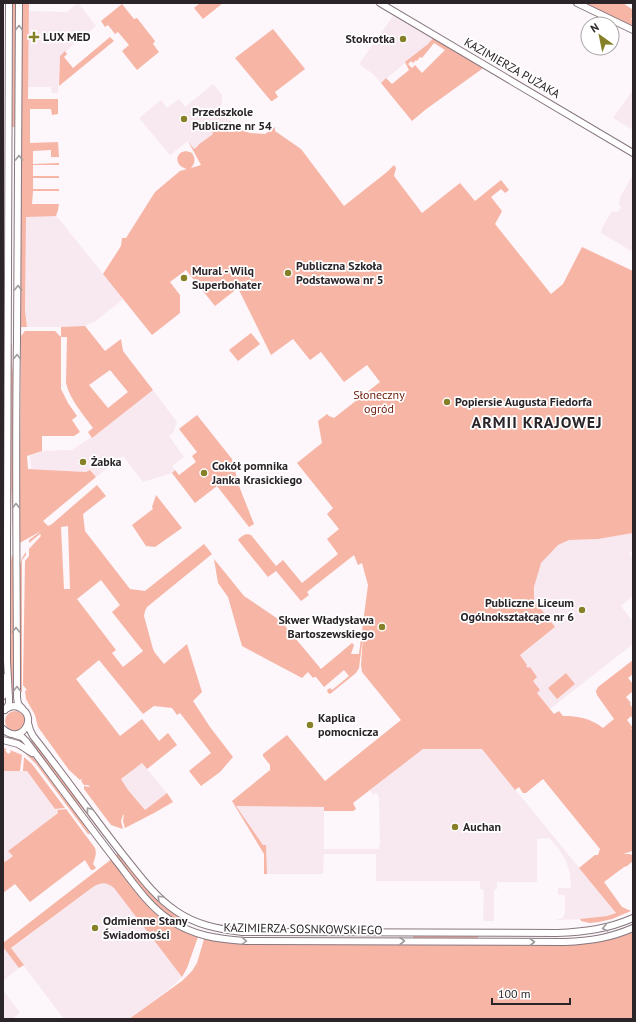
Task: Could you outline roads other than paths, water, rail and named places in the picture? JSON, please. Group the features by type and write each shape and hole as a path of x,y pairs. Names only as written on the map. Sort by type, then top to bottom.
{"street":[{"path":"4,711 9,704 7,661 7,517 9,3"},
{"path":"19,3 16,569 17,697 18,704 22,708"},
{"name":"KAZIMIERZA PUŻAKA","path":"380,3 633,153"},
{"path":"577,3 633,30"},
{"path":"3,696 7,661"},
{"path":"4,711 12,706 22,708"},
{"name":"KAZIMIERZA SOSNKOWSKIEGO","path":"22,708 27,714 28,723 33,736 144,881 170,907 186,917 205,925 242,932 580,932 616,925 633,918"},
{"path":"4,731 11,734 19,734 24,730 28,723"},
{"name":"KAZIMIERZA SOSNKOWSKIEGO","path":"15,734 24,739 132,882 145,897 165,917 184,928 199,934 215,938 245,941 565,942 607,938 633,928"},
{"path":"3,740 11,741 22,746 31,752 42,763"}],"place":[{"name":"LUX MED","path":"34,37"},
{"name":"Stokrotka","path":"403,39"},
{"name":"Przedszkole Publiczne nr 54","path":"184,119"},
{"name":"Publiczna Szkoła Podstawowa nr 5","path":"288,273"},
{"name":"Mural - Wilq Superbohater","path":"184,278"},
{"name":"Popiersie Augusta Fiedorfa","path":"447,402"},
{"name":"Żabka","path":"83,462"},
{"name":"Cokół pomnika Janka Krasickiego","path":"204,473"},
{"name":"Publiczne Liceum Ogólnokształcące nr 6","path":"582,610"},
{"name":"Skwer Władysława Bartoszewskiego","path":"382,627"},
{"name":"Kaplica pomocnicza","path":"310,725"},
{"name":"Auchan","path":"455,827"},
{"name":"Odmienne Stany Świadomości","path":"95,928"}],"district":[{"name":"ARMII KRAJOWEJ","path":"537,422"}],"park label":[{"name":"Słoneczny ogród","path":"379,402"}]}
